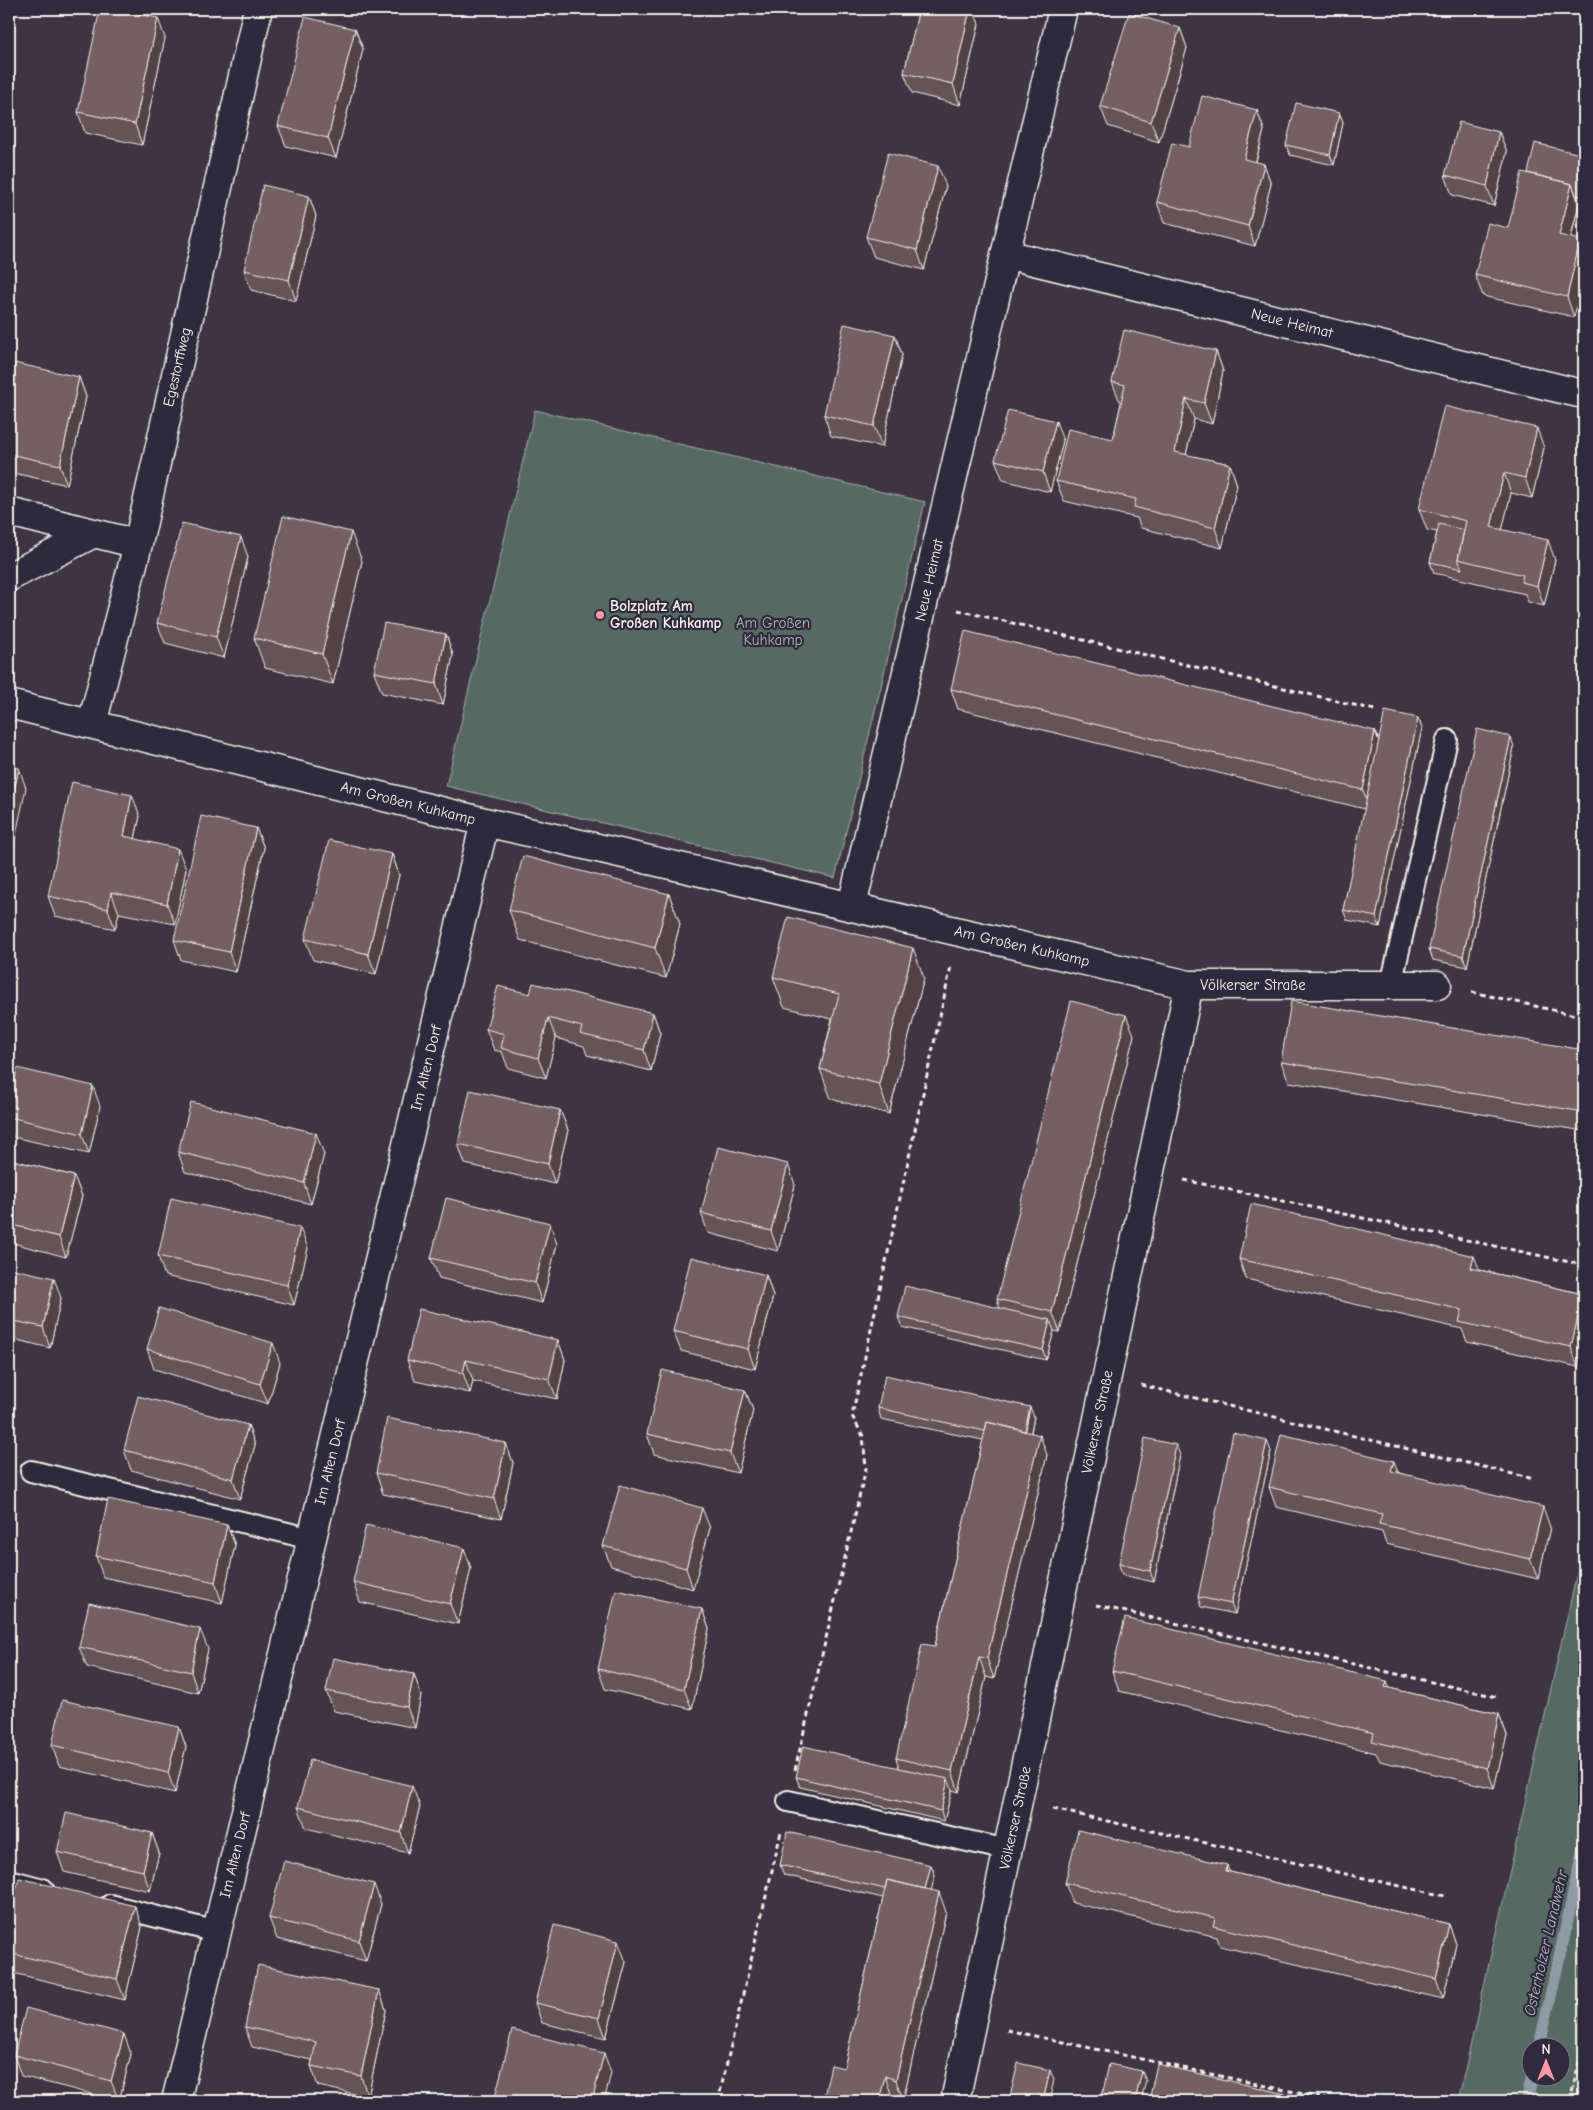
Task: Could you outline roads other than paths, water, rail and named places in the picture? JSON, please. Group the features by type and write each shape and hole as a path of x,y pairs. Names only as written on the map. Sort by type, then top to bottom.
{"street":[{"name":"Egestorffweg","path":"92,724 138,544 258,9"},
{"name":"Neue Heimat","path":"852,906 1063,9"},
{"name":"Neue Heimat","path":"1005,254 1578,393"},
{"path":"9,512 138,544"},
{"path":"9,577 92,534"},
{"name":"Am Großen Kuhkamp","path":"9,704 485,822 1189,985"},
{"name":"Im Alten Dorf","path":"176,2101 485,822"},
{"name":"Völkerser Straße","path":"955,2101 1189,985 1437,985"}],"lane":[{"path":"1391,985 1447,740"},
{"path":"31,1471 312,1539"},
{"path":"788,1801 1008,1850"},
{"path":"9,1880 66,1894"},
{"path":"94,1901 217,1932"}],"waterway":[{"name":"Osterholzer Landwehr","path":"1541,2038 1584,1846"},
{"name":"Osterholzer Landwehr","path":"1527,2101 1530,2088"}],"place":[{"name":"Bolzplatz Am Großen Kuhkamp","path":"600,615"}]}
